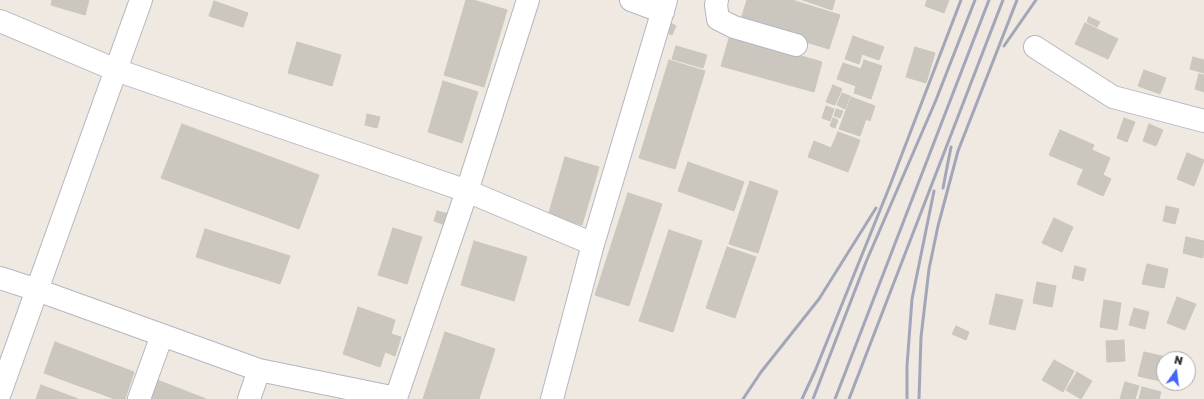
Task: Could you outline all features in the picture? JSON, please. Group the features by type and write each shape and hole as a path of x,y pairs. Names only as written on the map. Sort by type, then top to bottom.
{"street":[{"path":"0,393 141,0"},
{"path":"0,278 259,370 396,398 467,191 528,0"},
{"path":"552,399 593,244 664,6 631,0"},
{"path":"717,0 716,5 718,19 734,27 796,45"},
{"path":"0,21 116,70 467,191 593,244"},
{"path":"1035,47 1113,97 1204,121"},
{"path":"139,399 162,335"},
{"path":"249,399 259,370"}],"building":[{"path":"52,0 89,0 85,15 51,5"},
{"path":"466,0 473,0 507,10 484,87 444,75"},
{"path":"747,0 792,0 840,15 829,49 740,22"},
{"path":"803,0 835,0 832,10"},
{"path":"927,0 949,0 944,13 925,6"},
{"path":"214,1 248,13 243,27 209,16"},
{"path":"1089,17 1100,22 1097,27 1087,22"},
{"path":"670,23 676,26 672,35 666,32"},
{"path":"1085,23 1118,39 1108,59 1075,44"},
{"path":"730,35 822,62 814,92 721,66"},
{"path":"853,36 884,47 879,60 862,54 859,64 845,59"},
{"path":"297,42 341,55 332,86 288,73"},
{"path":"676,46 707,55 703,68 672,59"},
{"path":"915,47 935,53 926,83 906,77"},
{"path":"1193,57 1204,60 1204,73 1190,69"},
{"path":"669,60 705,71 675,169 639,158"},
{"path":"864,60 882,66 871,99 854,93 856,86 837,79 843,63 861,69"},
{"path":"1144,70 1166,78 1160,94 1138,86"},
{"path":"1199,74 1204,75 1204,92 1195,89"},
{"path":"443,81 478,92 462,143 428,132"},
{"path":"833,85 842,89 835,105 826,102"},
{"path":"842,93 850,96 845,109 837,105"},
{"path":"851,97 875,106 870,121 866,119 860,136 839,129"},
{"path":"826,106 834,109 830,121 822,118"},
{"path":"836,109 843,111 840,118 834,116"},
{"path":"367,114 380,117 377,128 365,125"},
{"path":"833,118 838,120 835,128 830,126"},
{"path":"1124,118 1135,122 1127,142 1117,138"},
{"path":"182,124 319,175 299,229 161,178"},
{"path":"1149,124 1163,130 1156,146 1143,141"},
{"path":"1060,130 1094,145 1083,169 1049,155"},
{"path":"838,132 860,140 848,172 808,157 814,141 831,148"},
{"path":"1092,150 1110,158 1103,175 1111,179 1103,196 1077,184"},
{"path":"1187,153 1204,160 1194,186 1177,179"},
{"path":"565,157 599,167 582,225 548,216"},
{"path":"688,162 744,182 734,211 678,191"},
{"path":"750,181 778,191 758,253 729,244"},
{"path":"628,193 662,204 629,306 595,295"},
{"path":"1166,206 1179,209 1175,224 1163,221"},
{"path":"437,211 452,215 448,226 434,221"},
{"path":"1054,218 1073,227 1062,252 1042,243"},
{"path":"393,228 422,237 407,284 378,275"},
{"path":"205,229 290,256 280,284 196,257"},
{"path":"669,230 702,241 673,332 639,321"},
{"path":"1186,237 1204,241 1203,258 1183,253"},
{"path":"474,241 527,257 514,301 461,285"},
{"path":"727,247 756,257 735,318 706,308"},
{"path":"1147,264 1168,269 1164,288 1142,284"},
{"path":"1075,266 1086,269 1083,281 1072,278"},
{"path":"1037,282 1056,286 1052,307 1033,303"},
{"path":"996,294 1023,300 1015,330 989,324"},
{"path":"1177,297 1196,304 1185,330 1167,323"},
{"path":"1104,300 1121,303 1117,330 1100,327"},
{"path":"358,307 395,320 391,334 401,337 395,356 385,352 380,367 343,354"},
{"path":"1134,308 1149,312 1145,329 1129,325"},
{"path":"956,326 969,332 966,340 952,334"},
{"path":"445,332 495,349 479,399 423,399"},
{"path":"1124,340 1125,361 1107,362 1106,341"},
{"path":"55,342 134,372 125,399 115,399 44,373"},
{"path":"1144,352 1156,355 1156,380 1138,376"},
{"path":"1054,360 1074,371 1063,392 1042,380"},
{"path":"1077,372 1092,381 1081,399 1066,390"},
{"path":"152,378 206,399 144,399"},
{"path":"1125,382 1139,386 1135,399 1120,399"},
{"path":"41,385 78,399 36,399"},
{"path":"1142,387 1161,392 1159,399 1139,399"}],"railway":[{"path":"802,399 815,371 889,188 961,0"},
{"path":"813,399 866,262 936,100 975,0"},
{"path":"835,399 989,0"},
{"path":"849,399 1003,0"},
{"path":"919,399 921,337 929,269 938,226 958,151 1017,0"},
{"path":"1004,46 1036,0"},
{"path":"943,188 951,147"},
{"path":"907,399 907,366 912,299 934,191"},
{"path":"743,399 761,372 819,299 876,208"}]}
